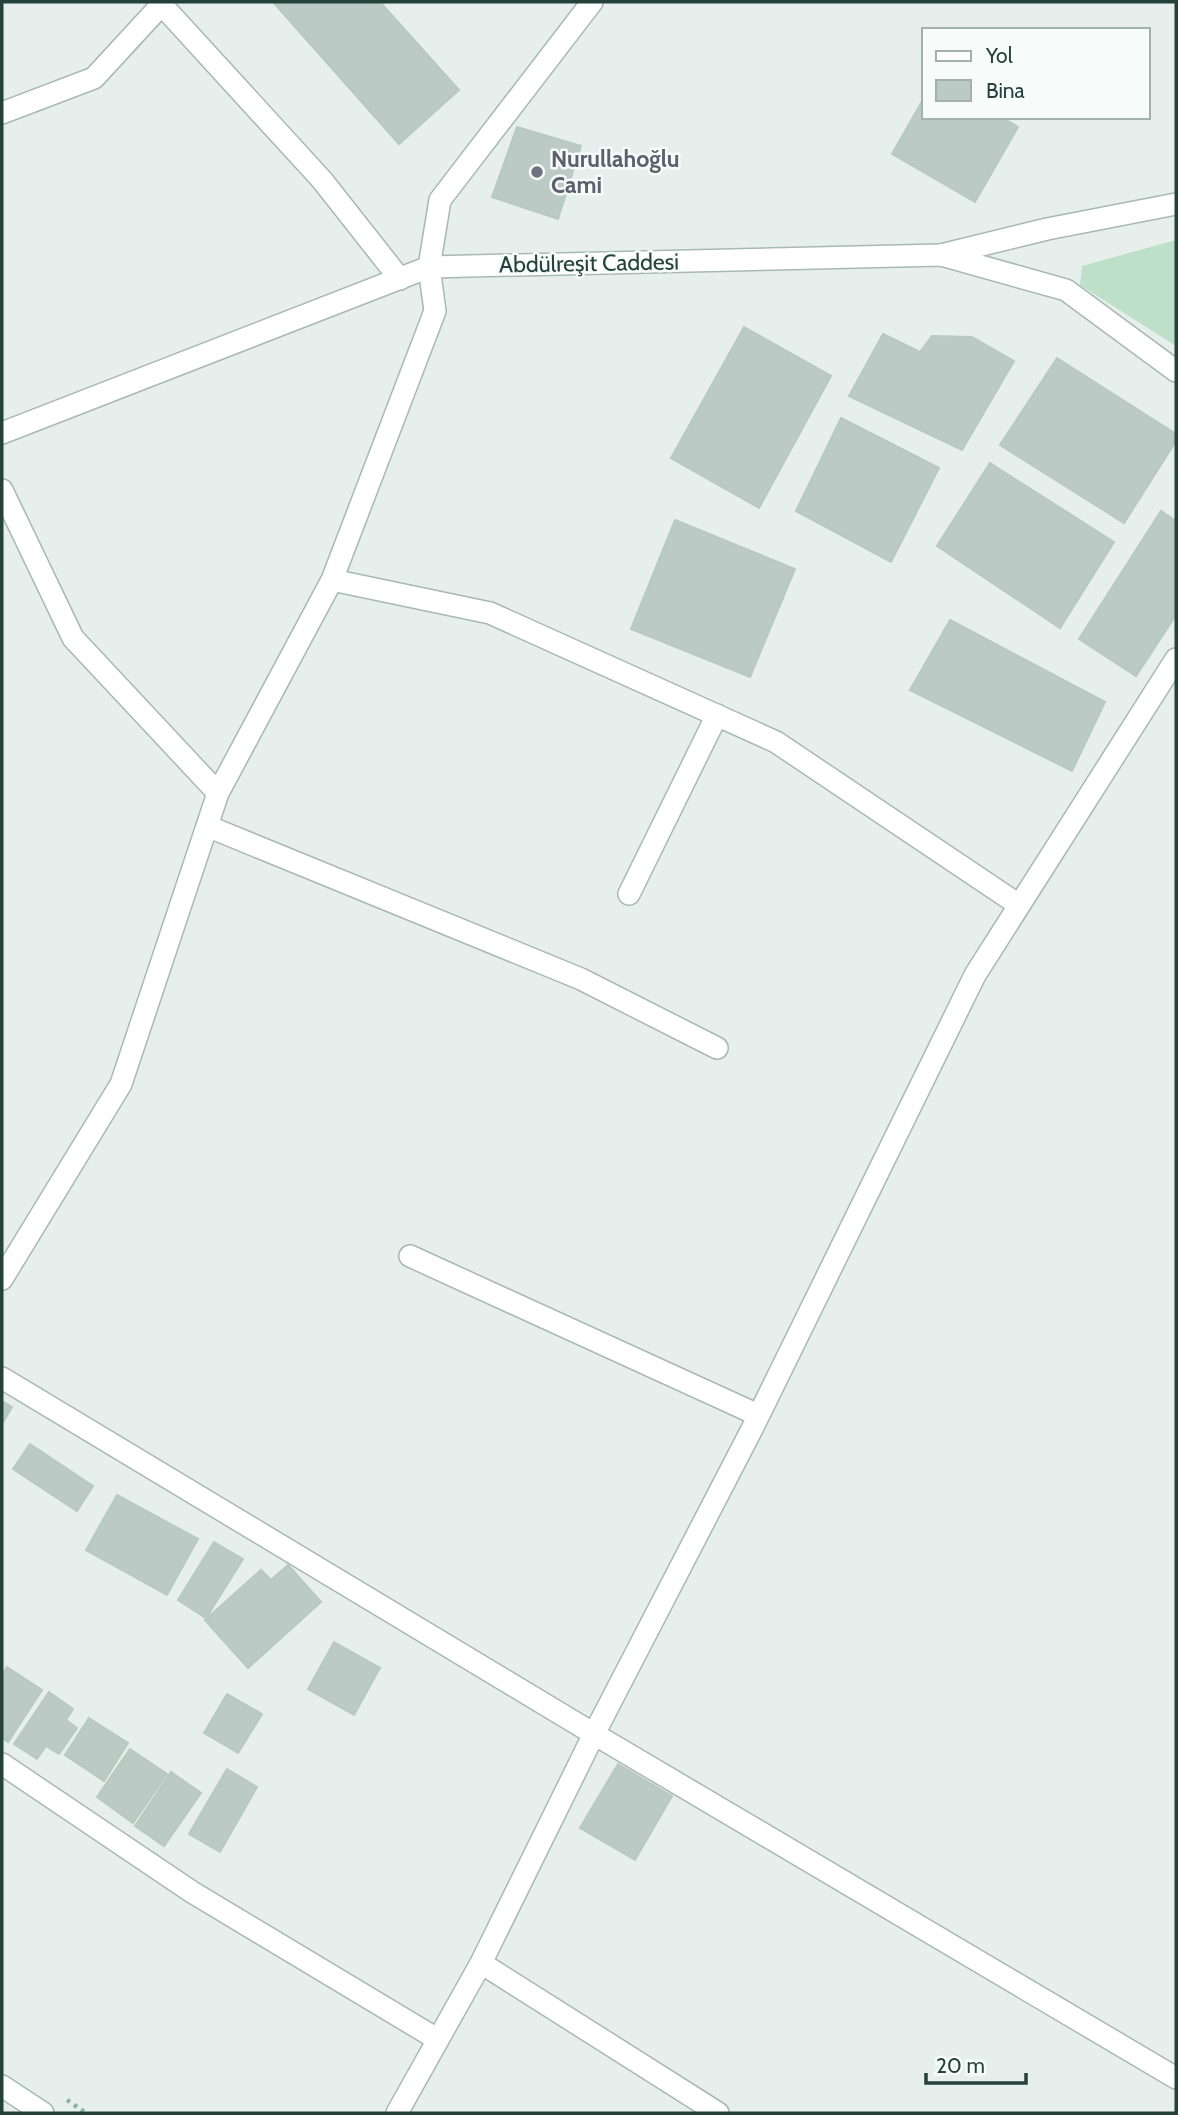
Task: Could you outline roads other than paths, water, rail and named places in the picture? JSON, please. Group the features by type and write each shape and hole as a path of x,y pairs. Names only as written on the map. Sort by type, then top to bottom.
{"street":[{"path":"2,1279 121,1084 218,793 332,580 435,311 429,267 440,201 592,2"},
{"path":"2,113 94,78 162,3 322,180 400,279"},
{"path":"941,255 1047,229 1176,204"},
{"name":"Abdülreşit Caddesi","path":"2,433 429,267 941,255 1066,290 1176,371"},
{"path":"2,490 73,638 218,793"},
{"path":"332,580 490,613 776,742 1019,905"},
{"path":"397,2113 481,1963 594,1734 758,1415 975,975 1176,659"},
{"path":"629,894 717,715"},
{"path":"208,826 581,979 717,1048"},
{"path":"410,1256 758,1415"},
{"path":"2,1378 594,1734 1176,2078"},
{"path":"2,1764 192,1892 437,2039"},
{"path":"481,1963 718,2113"},
{"path":"2,2086 43,2113"}],"place":[{"name":"Nurullahoğlu Cami","path":"537,172"}]}
